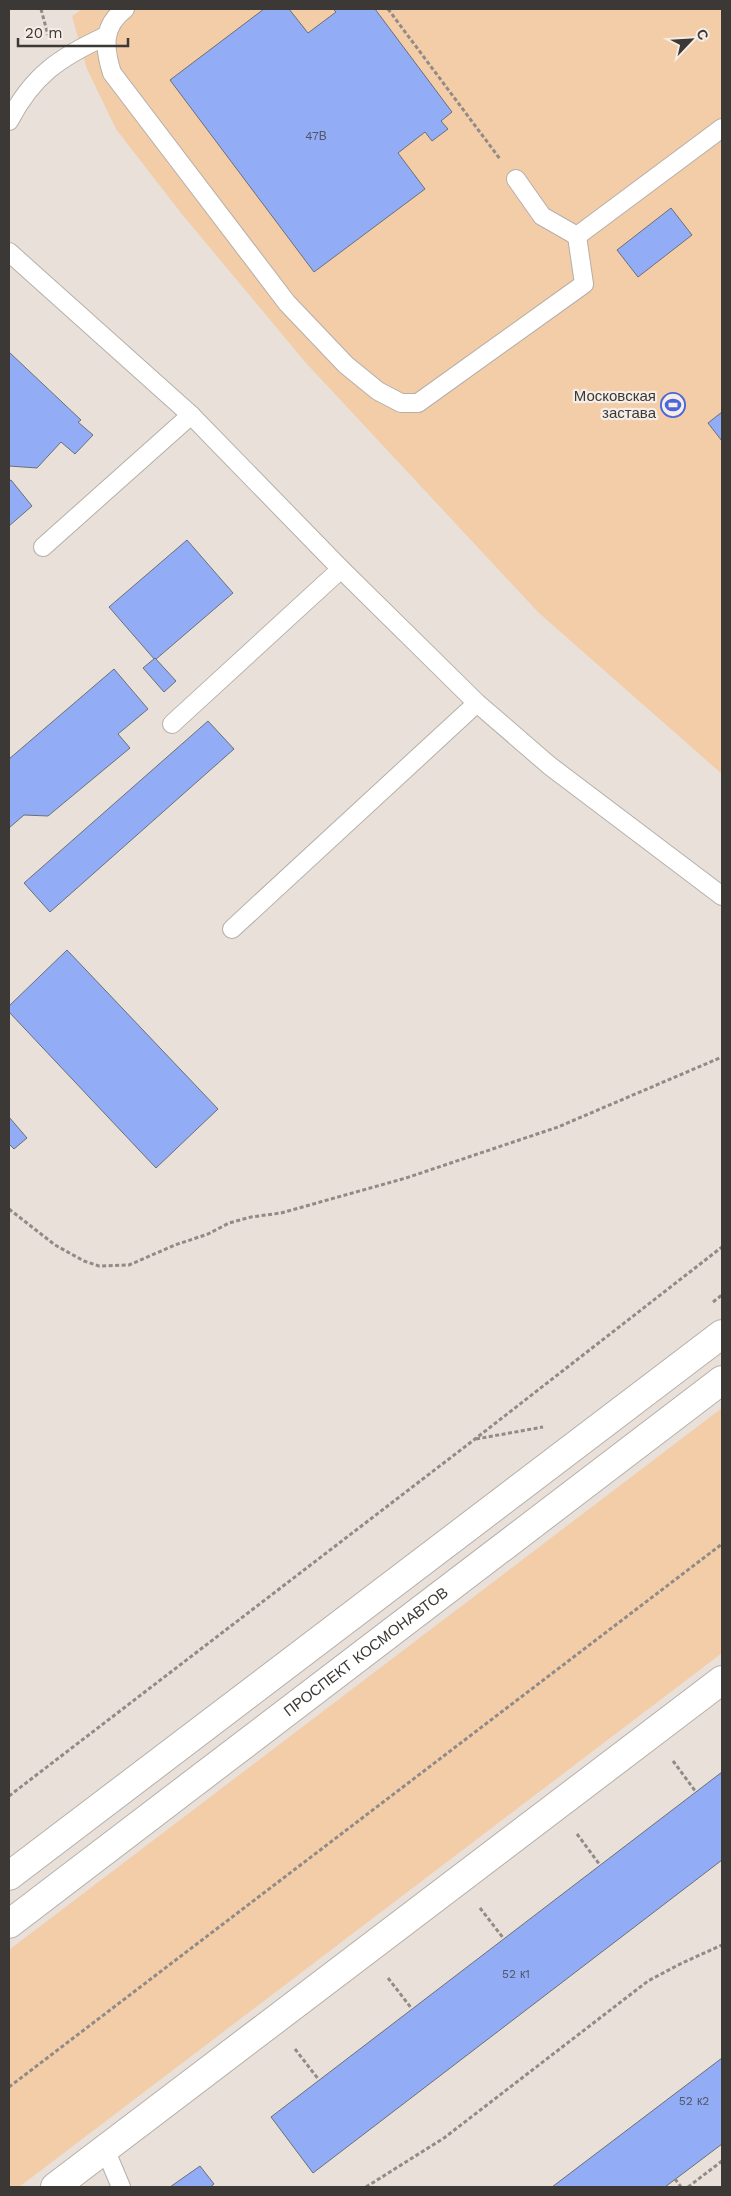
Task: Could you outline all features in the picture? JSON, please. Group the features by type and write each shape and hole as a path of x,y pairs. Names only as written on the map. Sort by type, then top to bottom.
{"street":[{"path":"9,1876 722,1334"},
{"name":"ПРОСПЕКТ КОСМОНАВТОВ","path":"9,1924 722,1380"},
{"path":"55,2187 722,1680"}],"lane":[{"path":"125,9 119,13 106,36 105,53 112,73 287,303 346,365 378,391 401,403 418,403 584,284 577,236"},
{"path":"9,120 23,95 48,68 60,59 106,36"},
{"path":"577,236 722,128"},
{"path":"516,179 542,216 577,236"},
{"path":"9,252 191,415 341,569 477,703 550,766 722,896"},
{"path":"44,548 191,415"},
{"path":"172,724 341,569"},
{"path":"232,929 477,703"},
{"path":"105,2149 121,2187"}],"path":[{"path":"388,9 516,179"},
{"path":"9,1209 55,1245 84,1261 99,1266 129,1265 175,1245 208,1234 229,1223 280,1212 406,1178 558,1127 722,1057"},
{"path":"9,1796 722,1247"},
{"path":"475,1439 551,1426"},
{"path":"9,2086 722,1544"},
{"path":"673,1762 696,1792"},
{"path":"577,1834 600,1865"},
{"path":"480,1908 504,1939"},
{"path":"366,2187 444,2138 648,1981 682,1963 722,1946"},
{"path":"388,1978 412,2009"},
{"path":"295,2049 319,2080"},
{"path":"688,2187 722,2161"},
{"path":"675,2179 681,2187"}],"shaded area":[{"path":"82,9 722,9 722,774 539,613 306,363 181,213 116,129 87,69 72,16"},
{"path":"722,1408 722,1653 19,2187 9,2187 9,1950"}],"building":[{"path":"264,9 289,9 308,33 336,12 333,9 375,9 452,112 441,121 448,129 432,141 425,132 398,153 425,189 314,272 170,80"},
{"path":"671,208 692,235 638,277 617,250"},
{"path":"9,352 81,420 78,422 93,435 75,454 61,442 37,468 9,466"},
{"path":"722,412 722,441 708,423"},
{"path":"11,480 32,506 9,526 9,481"},
{"path":"187,540 233,593 155,660 109,607"},
{"path":"155,658 176,681 164,692 143,668"},
{"path":"114,669 148,709 118,734 130,748 48,816 24,815 9,828 9,759"},
{"path":"208,721 234,749 50,912 24,883"},
{"path":"67,950 218,1109 156,1168 9,1012 9,1006"},
{"path":"9,1117 27,1138 14,1149 9,1144"},
{"path":"722,1772 722,1860 313,2173 271,2117"},
{"path":"722,2058 722,2144 665,2187 552,2187"},
{"path":"200,2166 214,2184 210,2187 170,2187"}],"place":[{"name":"Московская застава","path":"673,405"}]}
